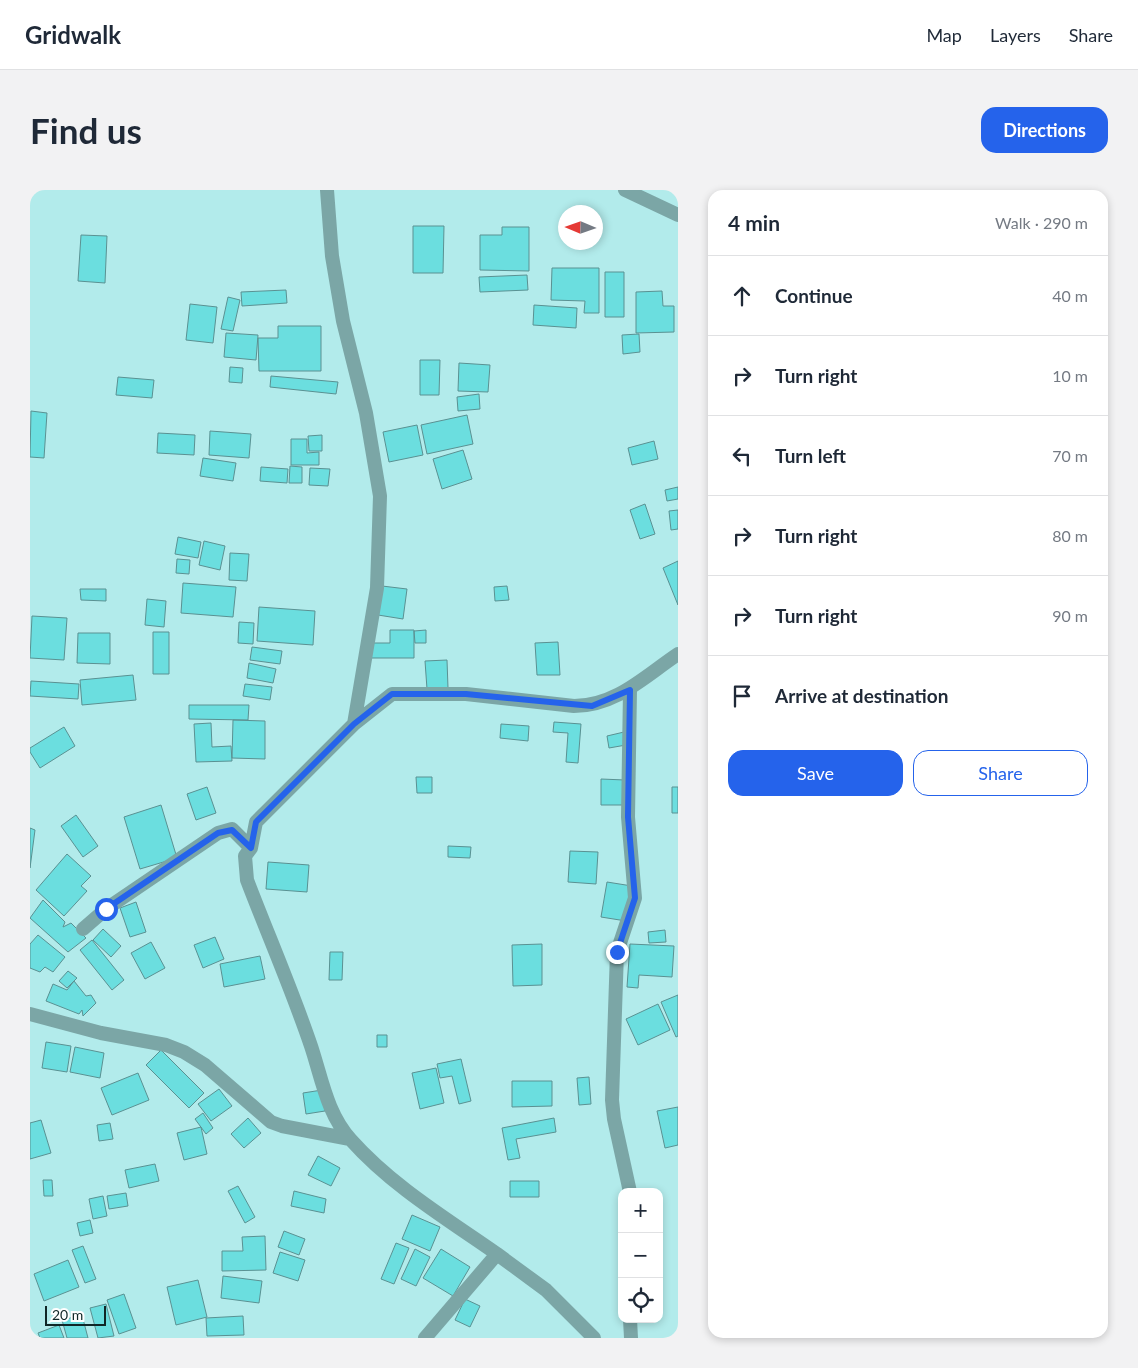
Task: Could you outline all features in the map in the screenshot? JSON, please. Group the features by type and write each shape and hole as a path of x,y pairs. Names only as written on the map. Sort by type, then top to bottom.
{"street":[{"path":"327,190 332,256 343,321 366,412 380,496 377,588 354,724"},
{"path":"625,190 678,215"},
{"path":"594,1338 546,1290 391,1179 350,1139 338,1121 324,1091 312,1048 247,880 245,856 251,848 256,822 354,724 392,694 466,694 592,706 630,690 640,680 678,654"},
{"path":"629,1188 614,1119 612,1100 617,952 635,898 628,817 630,690"},
{"path":"83,929 106,909 218,833 232,830 251,848"},
{"path":"30,1014 101,1032 166,1045 205,1064 271,1122 282,1126 350,1139"},
{"path":"425,1338 497,1254"},
{"path":"630,1323 632,1338"}],"building":[{"path":"413,226 444,226 443,273 413,273"},
{"path":"502,227 529,227 529,271 480,270 480,235 502,235"},
{"path":"81,235 107,236 105,283 78,281"},
{"path":"552,268 599,268 599,313 584,313 585,301 551,300"},
{"path":"605,272 624,272 624,317 605,317"},
{"path":"527,275 528,290 480,292 479,277"},
{"path":"286,290 287,303 242,306 241,292"},
{"path":"662,291 663,306 674,306 674,332 636,333 636,292"},
{"path":"228,297 240,300 233,331 221,329"},
{"path":"190,304 217,307 213,343 186,340"},
{"path":"534,305 577,308 576,328 533,325"},
{"path":"278,326 321,326 321,371 259,371 258,338 278,338"},
{"path":"226,333 258,335 256,360 224,357"},
{"path":"639,334 640,352 623,354 622,335"},
{"path":"420,360 440,360 439,395 420,395"},
{"path":"459,363 490,365 488,392 458,391"},
{"path":"230,367 243,368 242,383 229,382"},
{"path":"271,376 338,382 336,394 270,387"},
{"path":"118,377 154,380 152,398 116,395"},
{"path":"479,394 480,409 458,411 457,397"},
{"path":"31,411 47,413 44,458 30,457"},
{"path":"467,415 473,444 427,454 421,425"},
{"path":"417,425 423,455 389,462 383,432"},
{"path":"210,431 251,434 249,458 209,455"},
{"path":"158,433 195,435 194,455 157,453"},
{"path":"322,435 322,451 309,451 308,436"},
{"path":"291,439 307,439 307,453 319,452 319,465 291,465"},
{"path":"654,441 658,459 632,465 628,448"},
{"path":"463,450 472,479 442,489 433,459"},
{"path":"203,458 236,463 233,481 200,476"},
{"path":"290,466 302,467 302,483 289,483"},
{"path":"261,467 288,469 287,483 260,481"},
{"path":"310,468 330,469 328,486 309,485"},
{"path":"678,487 678,499 667,501 665,490"},
{"path":"645,504 655,534 640,539 630,510"},
{"path":"678,510 678,529 671,530 669,511"},
{"path":"178,537 201,542 198,558 175,554"},
{"path":"204,541 225,546 220,570 199,565"},
{"path":"230,553 249,554 247,581 229,580"},
{"path":"177,559 190,560 189,574 176,573"},
{"path":"678,561 678,605 663,568"},
{"path":"183,583 236,587 233,617 181,613"},
{"path":"382,586 407,589 403,619 378,615"},
{"path":"507,586 509,600 495,601 494,587"},
{"path":"80,589 106,589 106,601 81,600"},
{"path":"147,599 166,601 164,627 145,625"},
{"path":"259,607 315,611 313,645 257,641"},
{"path":"32,616 67,618 64,660 30,658"},
{"path":"239,622 254,623 253,644 238,643"},
{"path":"390,630 414,630 414,658 368,658 368,643 390,643"},
{"path":"426,630 426,643 415,643 414,631"},
{"path":"153,632 169,632 169,674 153,674"},
{"path":"78,633 110,633 110,664 77,663"},
{"path":"558,642 560,675 537,675 535,643"},
{"path":"252,647 282,651 280,664 250,660"},
{"path":"447,660 448,688 427,689 425,661"},
{"path":"249,663 276,669 273,683 247,678"},
{"path":"133,675 136,700 82,705 80,680"},
{"path":"31,681 79,684 78,699 30,696"},
{"path":"245,684 272,687 270,700 243,696"},
{"path":"189,705 249,705 248,720 189,719"},
{"path":"233,720 265,721 265,759 232,758"},
{"path":"554,722 581,724 578,763 566,762 568,733 553,732"},
{"path":"211,723 212,747 231,746 232,761 196,762 194,724"},
{"path":"501,724 529,726 528,741 500,738"},
{"path":"64,727 75,746 40,768 30,752 30,748"},
{"path":"624,732 626,745 609,748 607,736"},
{"path":"416,777 432,777 432,793 417,793"},
{"path":"601,779 625,780 625,805 601,805"},
{"path":"207,787 216,813 196,820 187,794"},
{"path":"672,787 678,787 678,813 672,813"},
{"path":"161,805 177,858 140,869 124,817"},
{"path":"76,815 98,846 83,857 61,826"},
{"path":"30,828 35,830 30,868"},
{"path":"448,846 471,847 470,858 448,857"},
{"path":"570,851 598,852 596,884 568,882"},
{"path":"67,854 91,876 81,886 87,891 64,916 36,890"},
{"path":"268,862 309,865 307,892 266,889"},
{"path":"607,882 632,886 626,921 601,917"},
{"path":"43,900 65,922 63,927 71,923 86,938 68,952 30,918"},
{"path":"136,902 146,932 130,937 120,908"},
{"path":"103,929 121,946 111,957 93,940"},
{"path":"665,930 666,942 649,943 648,932"},
{"path":"38,935 65,957 53,972 45,967 40,972 30,968 30,944"},
{"path":"215,937 224,959 203,968 194,945"},
{"path":"92,940 124,980 112,990 80,950"},
{"path":"151,942 165,968 145,979 131,953"},
{"path":"542,944 542,985 513,986 512,945"},
{"path":"630,944 674,946 672,977 639,975 638,988 627,987"},
{"path":"330,952 343,952 342,980 329,980"},
{"path":"260,956 265,979 224,987 220,964"},
{"path":"68,971 77,978 67,988 59,981"},
{"path":"74,981 86,996 91,995 96,1003 83,1016 82,1010 79,1014 46,1001 53,984 67,990"},
{"path":"678,995 678,1036 676,1037 661,1002"},
{"path":"658,1004 670,1030 638,1045 626,1019"},
{"path":"377,1035 387,1035 387,1047 377,1047"},
{"path":"46,1042 71,1046 67,1072 42,1068"},
{"path":"75,1047 104,1053 100,1078 70,1072"},
{"path":"161,1050 204,1093 189,1108 146,1065"},
{"path":"461,1059 471,1101 459,1104 452,1076 440,1078 437,1064"},
{"path":"436,1068 444,1103 420,1109 412,1073"},
{"path":"138,1073 149,1100 112,1115 101,1088"},
{"path":"589,1077 591,1104 579,1105 577,1078"},
{"path":"512,1081 552,1081 552,1106 512,1107"},
{"path":"219,1089 232,1106 211,1121 198,1104"},
{"path":"322,1090 325,1111 306,1114 303,1093"},
{"path":"678,1107 678,1145 665,1148 657,1111"},
{"path":"203,1113 213,1128 206,1134 195,1119"},
{"path":"248,1118 261,1133 244,1148 231,1134"},
{"path":"554,1118 556,1132 516,1139 520,1158 508,1160 502,1128"},
{"path":"41,1120 51,1153 30,1159 30,1123"},
{"path":"110,1123 113,1139 99,1141 97,1125"},
{"path":"201,1127 207,1154 184,1160 177,1133"},
{"path":"318,1156 340,1168 331,1186 308,1175"},
{"path":"155,1164 159,1181 129,1188 125,1170"},
{"path":"43,1180 52,1180 53,1196 44,1196"},
{"path":"510,1181 539,1181 539,1197 510,1197"},
{"path":"238,1186 255,1217 245,1223 228,1191"},
{"path":"294,1191 326,1199 324,1213 291,1206"},
{"path":"126,1193 128,1206 109,1209 107,1196"},
{"path":"103,1196 107,1216 93,1219 89,1199"},
{"path":"412,1215 440,1227 430,1251 402,1239"},
{"path":"90,1220 93,1233 80,1236 77,1223"},
{"path":"284,1231 305,1239 299,1255 278,1247"},
{"path":"265,1236 266,1270 222,1271 222,1251 243,1251 242,1237"},
{"path":"396,1243 409,1248 394,1284 381,1279"},
{"path":"83,1246 96,1279 85,1283 72,1250"},
{"path":"415,1249 430,1257 416,1286 401,1279"},
{"path":"441,1249 470,1267 453,1296 423,1278"},
{"path":"280,1252 305,1260 298,1281 273,1273"},
{"path":"68,1260 79,1287 44,1301 34,1274"},
{"path":"223,1276 262,1281 259,1303 221,1298"},
{"path":"198,1280 207,1317 176,1325 167,1287"},
{"path":"124,1294 136,1328 119,1334 107,1300"},
{"path":"465,1299 480,1306 470,1327 455,1320"},
{"path":"106,1304 114,1336 98,1338 90,1308"},
{"path":"82,1315 88,1338 67,1338 62,1320"},
{"path":"243,1316 244,1335 207,1336 206,1318"},
{"path":"59,1325 64,1338 40,1338 38,1333"}],"route":[{"path":"106,909 211,836 225,830 232,830 251,848 256,822 354,724 392,694 466,694 574,706 592,706 608,701 630,690 628,817 635,898 617,952"}]}
